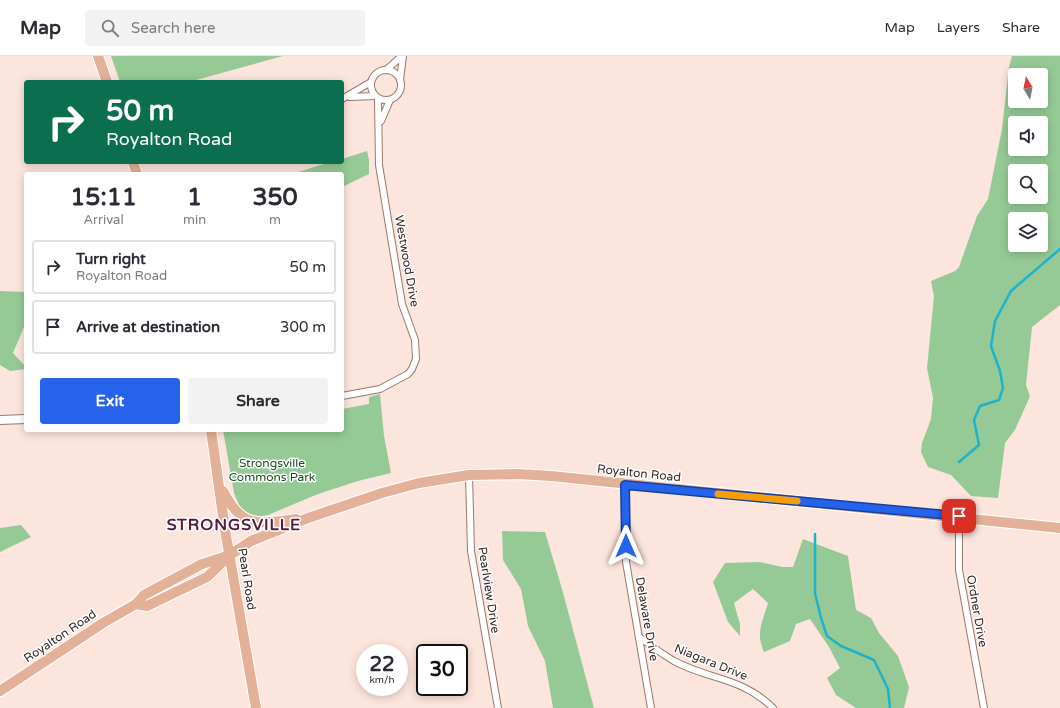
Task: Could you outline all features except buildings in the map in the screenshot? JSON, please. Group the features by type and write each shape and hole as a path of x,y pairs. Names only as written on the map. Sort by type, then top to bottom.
{"main road":[{"path":"98,56 106,80"},
{"name":"Pearl Road","path":"211,432 230,556 256,708"},
{"name":"Royalton Road","path":"136,604 147,606 207,577 230,556 251,541 308,518 401,487 469,475 518,474 959,516 1060,528"},
{"path":"219,484 234,510 250,521 283,521 308,518"},
{"name":"Royalton Road","path":"0,691 102,623 136,604 144,595 202,564 230,556"}],"street":[{"path":"377,97 371,90 371,82 375,74 386,70 403,56"},
{"path":"344,98 377,97 390,100 399,94 403,56"},
{"path":"386,70 394,72 400,80"},
{"path":"344,97 371,82"},
{"name":"Westwood Drive","path":"344,396 380,389 408,374 416,359 415,340 402,304 385,206 379,165 380,126 377,97"},
{"name":"Westwood Drive","path":"380,126 390,100"},
{"path":"0,420 24,420"},
{"name":"Pearlview Drive","path":"469,475 471,551 498,708"},
{"name":"Delaware Drive","path":"625,485 626,562 651,708"},
{"name":"Ordner Drive","path":"959,516 959,570 984,708"},
{"name":"Niagara Drive","path":"639,637 674,661 710,676 740,684 764,698 773,708"}],"green space":[{"path":"111,56 283,56 196,80 119,80"},
{"path":"1012,56 1060,56 1060,305 1032,327 1026,385 1030,396 1015,430 1005,443 998,498 971,496 951,475 928,467 921,452 922,443 931,419 933,398 927,368 934,296 931,281 955,271 959,267 977,216 988,199 1002,129 1008,76 1008,108 1048,108 1048,68 1009,68"},
{"path":"367,151 369,160 369,174 344,186 344,172 298,172 324,164 344,164 344,158"},
{"path":"0,291 24,292 24,327 13,353 24,365 24,369 10,371 0,365"},
{"name":"Strongsville Commons Park","path":"380,394 384,436 391,473 358,481 318,494 268,515 252,518 242,512 234,493 223,432 344,432 344,409 369,404 369,397"},
{"path":"21,525 31,537 0,552 0,528"},
{"path":"502,531 545,532 594,708 553,708 545,661 528,626 521,589 503,560"},
{"path":"803,539 848,556 856,610 871,618 879,633 898,656 909,687 904,708 856,708 836,695 827,678 840,668 829,647 810,619 796,624 790,641 764,652 761,645 760,633 768,603 753,589 734,603 740,624 740,636 728,622 713,582 725,563 760,562 782,567 793,567"}],"waterway":[{"path":"959,462 979,445 974,420 980,406 999,400 1003,388 1000,371 991,346 995,321 1011,291 1060,249"},
{"path":"815,534 815,593 827,636 841,646 874,660 888,689 890,708"}],"slow traffic":[{"path":"718,494 797,501"}],"district":[{"name":"STRONGSVILLE","path":"234,524"}],"route":[{"path":"626,546 625,485 959,516"}]}
